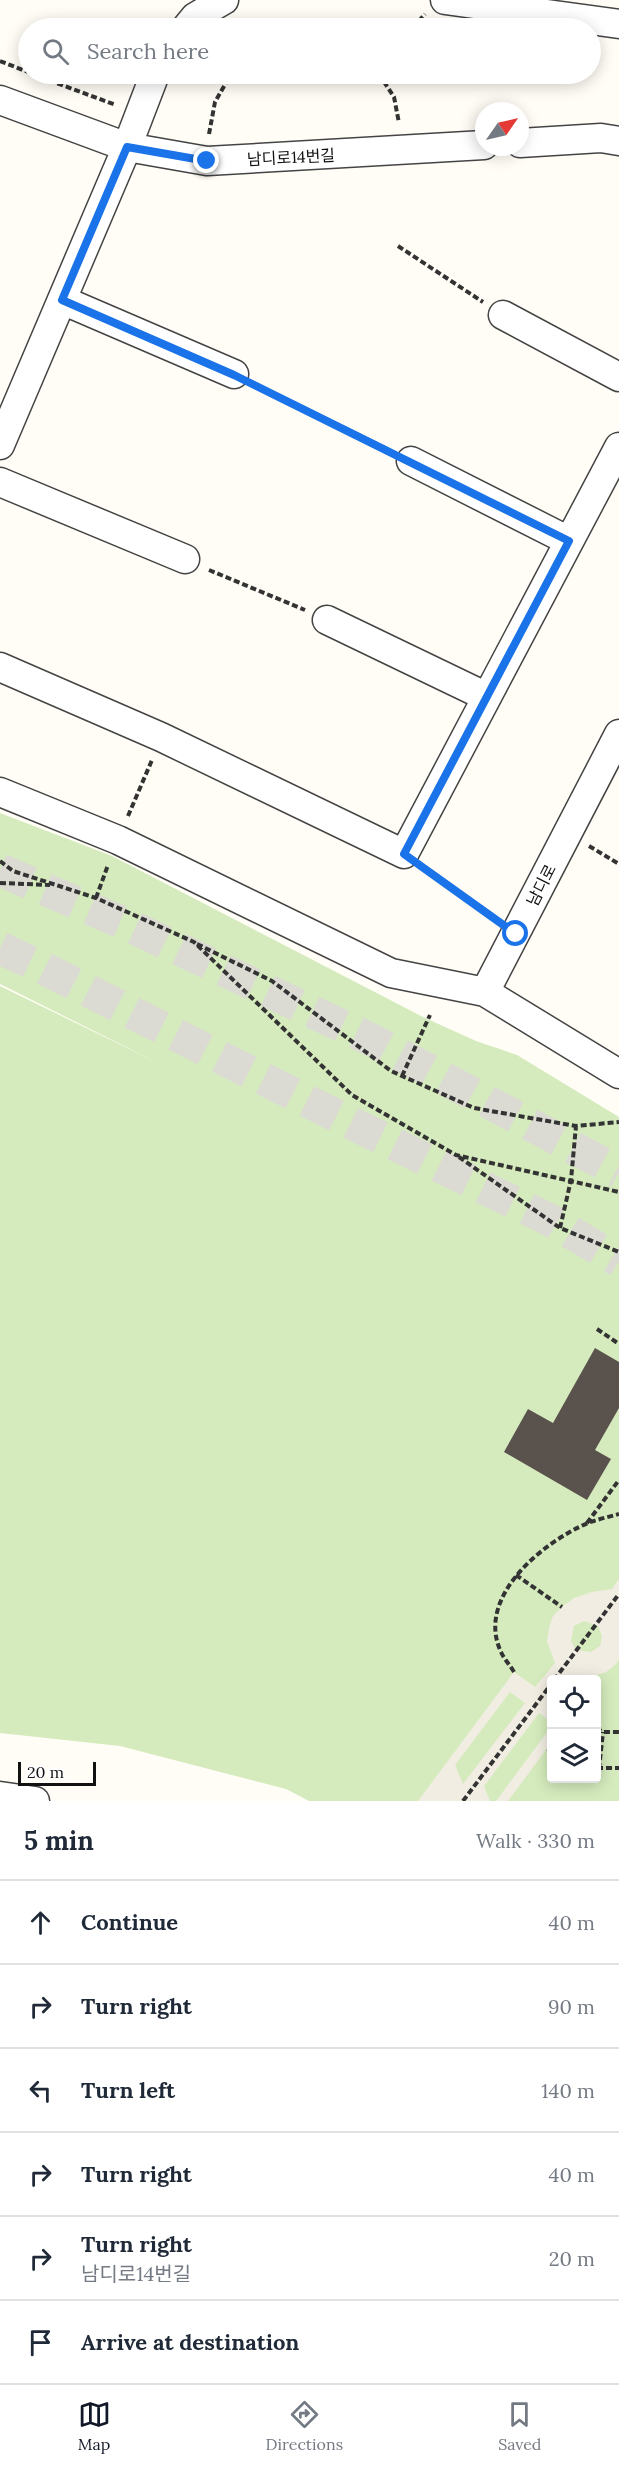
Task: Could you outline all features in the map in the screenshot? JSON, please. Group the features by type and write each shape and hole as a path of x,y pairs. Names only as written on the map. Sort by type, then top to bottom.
{"street":[{"path":"194,18 224,0"},
{"path":"445,0 576,18"},
{"path":"601,22 619,24"},
{"path":"0,445 127,147 151,84"},
{"name":"남디로14번길","path":"0,100 127,147 207,161 475,146"},
{"path":"529,142 601,138 619,141"},
{"path":"62,300 234,375"},
{"path":"503,315 619,377"},
{"path":"0,667 161,737 404,854 619,447"},
{"path":"411,461 569,541"},
{"path":"0,482 185,559"},
{"path":"327,620 487,697"},
{"name":"남디로","path":"485,992 619,734"},
{"path":"0,792 118,840 391,973 485,992 619,1074"},
{"path":"0,1796 34,1801"}],"path":[{"path":"0,61 18,68"},
{"path":"207,161 215,102 225,84"},
{"path":"386,84 394,97 405,150"},
{"path":"398,246 503,315"},
{"path":"234,375 411,461"},
{"path":"185,559 327,620"},
{"path":"567,834 619,864"},
{"path":"404,854 516,934"},
{"path":"0,861 13,871 96,898 194,942 272,981 391,1071 474,1108 576,1126 619,1122"},
{"path":"0,883 57,885"},
{"path":"194,942 352,1095 456,1155 560,1228 619,1252"},
{"path":"402,1076 430,1015"},
{"path":"560,1228 571,1180 576,1126"},
{"path":"456,1155 619,1192"},
{"path":"597,1329 619,1344"},
{"path":"587,1524 619,1480"},
{"path":"514,1672 500,1651 495,1622 501,1598 516,1575 542,1550 587,1524 619,1514"},
{"path":"516,1575 562,1607"},
{"path":"558,1675 619,1594"},
{"path":"463,1801 547,1690"},
{"path":"598,1729 603,1732 619,1732"},
{"path":"601,1746 603,1732"},
{"path":"601,1768 619,1768"}],"green space":[{"path":"0,813 112,856 423,1017 476,1041 517,1055 619,1117 619,1801 309,1801 286,1789 120,1746 0,1733 0,986 162,1065 0,984"}],"shaded area":[{"path":"619,1579 619,1659 616,1664 606,1672 596,1675 547,1675 547,1719 539,1713 484,1786 490,1801 418,1801 514,1672 535,1687 555,1663 547,1641 553,1616 574,1598 612,1589","holes":["584,1621 598,1626 602,1636 600,1646 591,1652 576,1650 571,1641 574,1626","510,1692 525,1703 463,1784 455,1765"]},
{"path":"547,1732 547,1748 508,1801 496,1801"}],"building":[{"path":"595,1348 619,1362 619,1408 595,1450 611,1459 587,1500 504,1452 528,1409 553,1423"}],"tunnel":[{"path":"0,870 128,925 374,1041 619,1172"},
{"path":"0,948 550,1220 619,1261"}],"route":[{"path":"207,161 127,147 62,300 234,375 569,541 404,854 516,934"}]}
